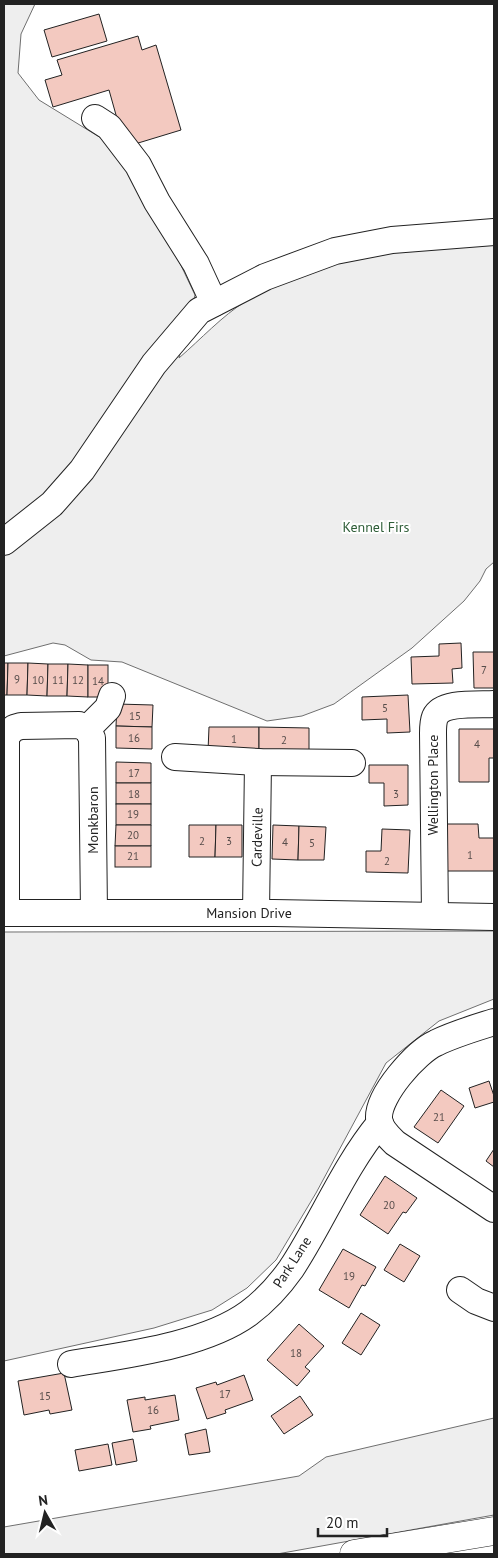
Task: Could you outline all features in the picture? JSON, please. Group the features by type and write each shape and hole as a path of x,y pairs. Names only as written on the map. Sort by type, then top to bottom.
{"main road":[{"path":"354,1554 494,1531"}],"street":[{"path":"95,118 109,127 138,165 161,209 196,264 214,303"},
{"path":"4,542 52,504 82,470 154,364 199,311 265,277 335,251 392,240 494,232"},
{"path":"5,912 6,730 21,726 80,725 87,729 108,708 112,696"},
{"name":"Wellington Place","path":"435,916 434,718 438,713 450,707 494,704"},
{"name":"Monkbaron","path":"87,729 92,738 93,756 94,912"},
{"path":"175,758 258,762 352,763"},
{"name":"Cardeville","path":"256,913 258,762"},
{"name":"Mansion Drive","path":"5,912 256,913 494,917"},
{"name":"Park Lane","path":"71,1364 165,1347 221,1328 248,1314 270,1296 291,1269 354,1159 380,1123 379,1116 383,1102 401,1073 419,1054 435,1043 494,1022"},
{"path":"380,1123 386,1134 395,1143 494,1209"},
{"path":"460,1290 476,1301 494,1308"}],"green space":[{"name":"Kennel Firs","path":"4,4 35,4 21,34 18,73 39,100 114,146 160,221 195,295 179,358 237,307 275,284 305,271 366,255 429,246 494,240 494,562 486,569 480,581 464,601 412,648 334,704 302,716 267,721 122,662 91,660 65,645 53,643 4,656"},
{"path":"494,931 494,999 439,1021 386,1063 316,1193 276,1260 247,1288 212,1310 154,1328 4,1361 4,932"},
{"path":"494,1418 494,1515 277,1554 4,1554 4,1527 299,1476 326,1457"}],"building":[{"path":"99,14 107,41 52,57 44,30"},
{"path":"138,36 142,50 156,45 181,130 125,147 109,90 53,107 45,80 62,75 57,60"},
{"path":"461,643 462,668 452,669 453,683 412,684 411,657 439,656 439,644"},
{"path":"473,652 494,652 494,688 474,688"},
{"path":"4,663 8,663 7,695 4,695"},
{"path":"8,663 28,663 27,695 7,695"},
{"path":"28,663 48,664 47,696 27,695"},
{"path":"48,664 68,664 67,696 47,696"},
{"path":"68,664 88,665 88,697 67,696"},
{"path":"88,665 108,665 108,697 88,697"},
{"path":"408,695 410,732 387,733 387,719 362,720 362,697"},
{"path":"117,704 153,705 152,727 116,726"},
{"path":"116,726 152,727 152,749 116,748"},
{"path":"209,727 259,727 259,752 208,751"},
{"path":"259,727 309,728 309,753 259,752"},
{"path":"459,729 494,729 494,758 489,758 489,782 459,782"},
{"path":"116,762 151,763 151,783 116,783"},
{"path":"369,765 408,765 408,805 384,806 384,783 369,783"},
{"path":"116,783 151,783 151,804 116,804"},
{"path":"116,804 151,804 151,825 116,825"},
{"path":"446,824 478,824 479,838 494,838 494,871 446,871"},
{"path":"116,825 151,825 151,846 115,846"},
{"path":"189,825 216,825 215,857 189,857"},
{"path":"216,825 242,825 242,857 215,857"},
{"path":"273,825 299,826 298,860 272,859"},
{"path":"299,826 326,827 324,860 298,860"},
{"path":"382,829 410,830 408,873 366,872 366,851 381,851"},
{"path":"115,846 151,846 151,867 115,867"},
{"path":"489,1081 494,1102 475,1108 469,1088"},
{"path":"441,1090 464,1106 438,1143 414,1127"},
{"path":"494,1149 494,1167 486,1161"},
{"path":"385,1176 417,1198 406,1213 403,1212 388,1234 360,1215"},
{"path":"400,1244 420,1256 404,1282 384,1270"},
{"path":"343,1249 376,1267 365,1286 362,1285 349,1308 319,1290"},
{"path":"361,1313 380,1325 361,1355 342,1343"},
{"path":"299,1324 324,1346 305,1367 310,1371 297,1386 267,1360"},
{"path":"64,1373 72,1410 50,1414 49,1410 24,1415 18,1381"},
{"path":"244,1375 253,1400 225,1410 226,1413 207,1419 196,1388 216,1382 217,1385"},
{"path":"175,1395 179,1420 150,1426 151,1429 133,1432 127,1400 145,1397 145,1400"},
{"path":"300,1396 313,1415 284,1434 271,1416"},
{"path":"206,1429 210,1452 189,1455 185,1434"},
{"path":"133,1439 137,1461 116,1465 112,1443"},
{"path":"108,1444 112,1465 79,1471 75,1450"}]}
